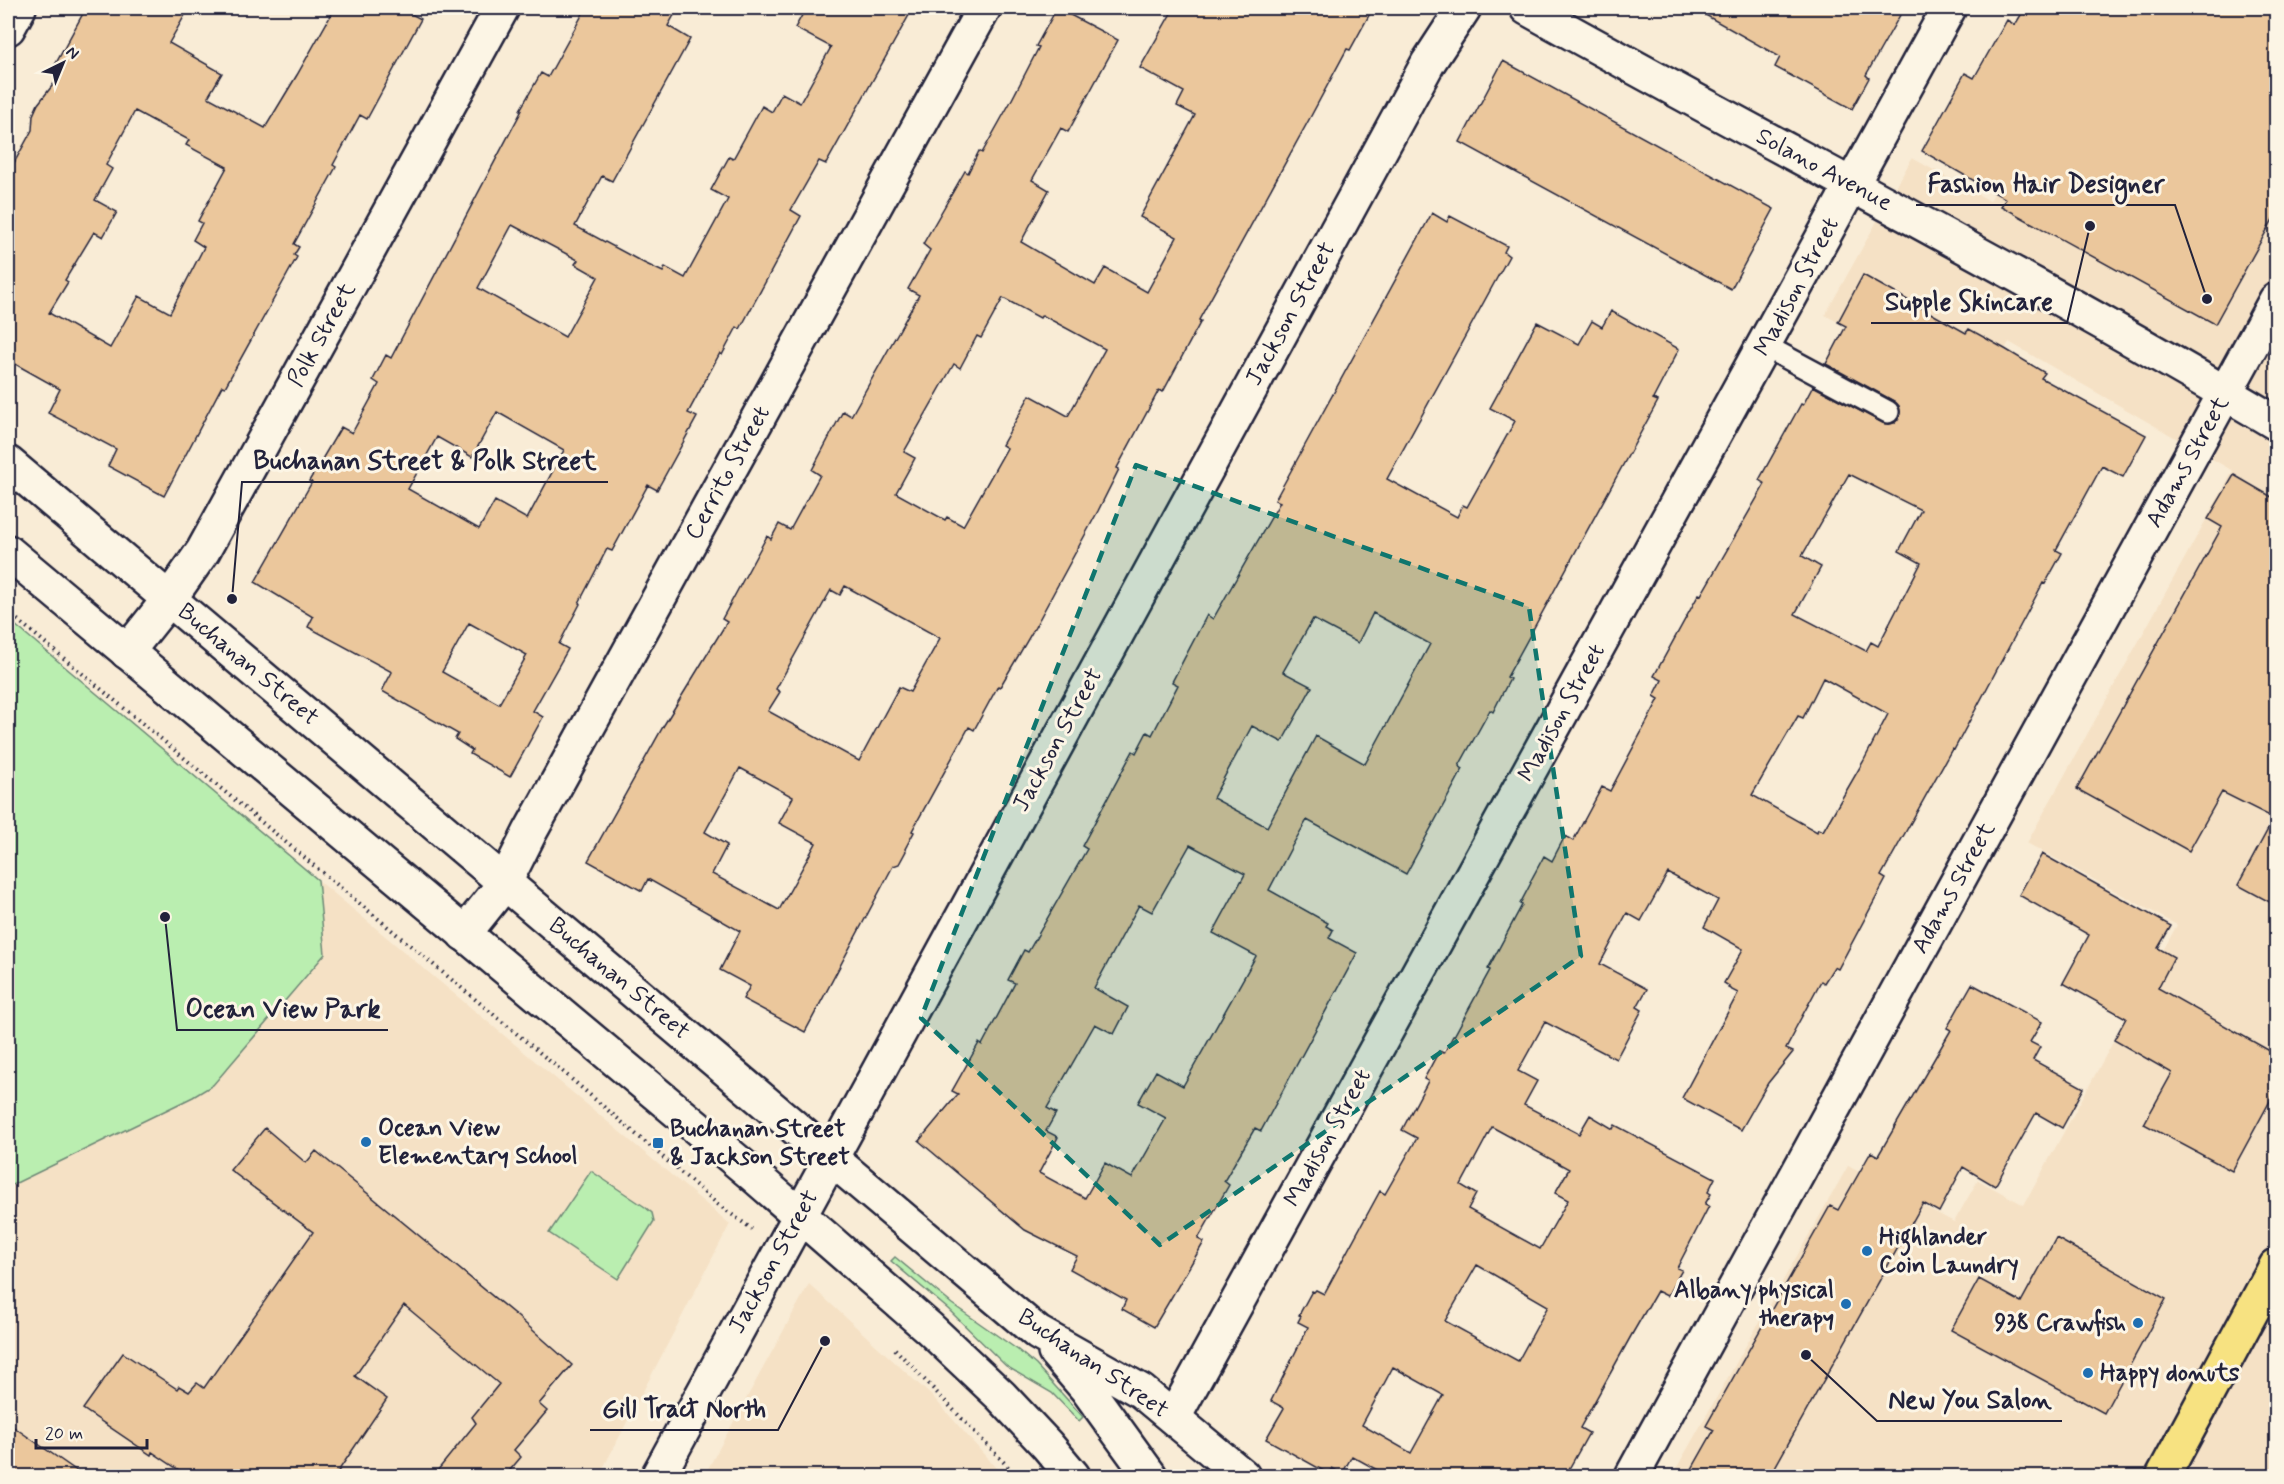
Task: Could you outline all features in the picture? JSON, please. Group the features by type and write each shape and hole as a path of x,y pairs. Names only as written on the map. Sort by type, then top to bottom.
{"main road":[{"path":"2163,1476 2277,1266"}],"street":[{"path":"8,28 19,8"},
{"name":"Polk Street","path":"127,652 170,598 203,551 502,8"},
{"name":"Cerrito Street","path":"464,934 504,884 530,832 984,8"},
{"name":"Jackson Street","path":"658,1476 1428,63 1464,8"},
{"name":"Solano Avenue","path":"1527,8 1852,185 2277,423"},
{"name":"Madison Street","path":"1174,1417 1949,8"},
{"name":"Adams Street","path":"1632,1476 2277,300"},
{"name":"Buchanan Street","path":"8,463 1038,1333 1142,1391 1243,1476"},
{"path":"8,552 751,1173 929,1328 1047,1444 1073,1476"},
{"path":"1038,1333 1087,1389 1150,1476"}],"lane":[{"path":"1765,346 1888,412"}],"path":[{"path":"8,612 551,1061 720,1206 780,1250"},
{"path":"891,1346 1017,1476"}],"highlighted area":[{"path":"1136,465 1529,607 1581,956 1160,1245 921,1018"}],"shaded area":[{"path":"2072,52 2276,165 2276,1476 1672,1476 1848,1166 1954,1222 1978,1180 2024,1205 2177,925 2027,843 2233,471 2009,342 1977,399 1825,315 1912,158 1990,201"},
{"name":"Ocean View Elementary School","path":"318,880 730,1224 599,1476 8,1476 8,1187 193,1097 213,1085 325,954"},
{"path":"809,1284 934,1398 1003,1476 704,1476"}],"green space":[{"path":"8,619 318,880 325,954 213,1085 193,1097 8,1187"},
{"path":"591,1171 645,1207 652,1213 654,1221 618,1279 549,1233"},
{"path":"895,1257 952,1304 1036,1365 1083,1417 1079,1421 1052,1393 1006,1366 948,1309 891,1261"}],"building":[{"path":"86,8 189,8 169,43 222,73 208,97 265,128 335,8 400,8 421,19 367,119 360,115 333,165 336,167 294,244 299,247 294,255 297,257 225,387 222,386 164,496 108,466 116,449 48,413 60,389 8,360 8,174 32,130 33,115 38,104 63,72 54,67","holes":["135,111 189,140 186,145 227,167 198,221 202,223 193,240 204,247 170,313 139,296 110,348 49,313 68,282 65,280 94,232 103,237 117,212 95,200 112,169 106,165"]},
{"path":"586,8 678,8 668,26 690,39 612,181 602,176 575,226 663,272 665,267 685,278 728,199 711,190 729,157 733,159 762,106 772,112 782,93 800,103 831,47 795,28 806,8 913,8 826,164 819,161 791,210 801,216 740,329 737,327 722,355 720,353 688,413 697,417 657,490 648,485 612,551 607,549 559,644 568,649 533,711 543,717 510,777 470,754 472,750 455,739 458,734 382,691 392,672 308,627 313,617 255,582 341,427 352,433 379,384 373,380 386,355 391,358 522,110 520,110 541,73 548,77","holes":["512,225 578,260 575,264 598,277 565,337 478,288","497,412 564,450 527,519 495,501 479,529 408,489 437,437 472,457","469,623 527,655 499,704 442,672"]},
{"path":"1057,8 1118,40 1068,132 1061,128 1032,180 1049,190 1021,242 1095,285 1105,268 1147,292 1177,237 1140,217 1195,115 1177,106 1184,92 1140,68 1174,8 1373,8 1350,50 1347,49 1199,320 1201,321 1163,392 1159,390 1117,468 1119,469 1098,511 1034,629 1000,687 998,686 974,730 969,727 912,831 914,832 906,851 899,864 893,866 805,1032 743,999 750,986 720,970 740,931 648,879 642,891 588,861 664,725 727,622 722,619 767,536 771,539 779,524 790,530 820,475 812,470 843,411 851,416 919,295 908,289 930,250 923,244 965,171 968,173 979,151 982,153 1039,47 1036,46","holes":["1003,298 1040,318 1042,315 1105,349 1068,416 1030,395 1002,445 1007,448 963,526 947,517 945,520 896,493 915,458 904,452 954,364 960,368 977,336 981,338","845,586 940,638 910,692 899,687 859,761 768,711 780,692 776,689 831,590 840,595","740,768 793,797 779,823 816,843 779,910 712,874 727,845 705,832"]},
{"path":"1693,8 1904,8 1866,75 1869,78 1852,109 1775,67 1780,57"},
{"path":"2025,8 2277,8 2277,212 2215,324 2001,206 2006,199 1922,151 1965,73 1974,78 2007,20 2015,25"},
{"path":"1503,61 1774,209 1731,289 1460,142"},
{"path":"1432,213 1447,222 1450,216 1507,246 1504,252 1509,256 1387,479 1457,517 1463,505 1467,507 1515,421 1490,408 1537,322 1579,344 1592,321 1602,327 1611,311 1679,349 1653,399 1658,401 1507,677 1510,679 1493,712 1490,710 1459,766 1463,769 1406,874 1307,820 1292,846 1269,890 1328,923 1326,926 1333,930 1329,938 1357,953 1261,1131 1255,1128 1224,1181 1229,1185 1198,1239 1204,1242 1154,1327 1122,1309 1126,1300 1070,1269 1077,1256 1025,1230 919,1141 958,1094 952,1091 979,1043 982,1045 1015,983 1008,980 1024,950 1028,952 1087,849 1082,846 1133,751 1136,753 1147,732 1152,735 1178,685 1172,682 1207,615 1213,619 1280,502 1275,500","holes":["1373,613 1430,644 1365,764 1316,736 1267,827 1213,798 1252,726 1282,742 1312,687 1283,672 1313,619 1358,643","1190,845 1245,874 1213,933 1256,956 1183,1086 1156,1071 1138,1103 1166,1118 1132,1178 1105,1163 1085,1198 1039,1173 1058,1137 1046,1131 1056,1113 1047,1108 1095,1024 1114,1034 1128,1007 1094,988 1139,905 1152,912"]},
{"path":"1863,275 1966,333 1969,329 2005,349 2045,373 2041,378 2146,435 2123,477 2102,466 2056,550 2062,553 2045,584 2043,583 1954,750 1952,749 1881,876 1886,879 1838,969 1834,967 1824,983 1821,981 1794,1031 1786,1049 1793,1052 1768,1083 1741,1130 1682,1098 1738,993 1724,983 1743,949 1704,927 1718,900 1668,873 1641,921 1627,913 1600,964 1647,989 1637,1007 1642,1010 1616,1059 1545,1022 1518,1071 1537,1081 1524,1105 1579,1134 1590,1115 1613,1129 1615,1125 1715,1178 1708,1192 1711,1194 1705,1204 1709,1206 1677,1268 1682,1270 1667,1296 1657,1291 1631,1336 1580,1428 1589,1433 1565,1476 1388,1476 1352,1456 1342,1474 1332,1468 1329,1474 1266,1439 1284,1408 1271,1401 1308,1327 1298,1322 1301,1316 1299,1315 1312,1291 1316,1290 1324,1294 1380,1191 1385,1194 1417,1138 1402,1130 1428,1081 1424,1079 1439,1051 1444,1053 1490,970 1488,969 1522,905 1520,904 1544,856 1552,861 1565,836 1573,841 1602,787 1610,791 1659,699 1654,696 1662,680 1654,676 1699,594 1701,595 1765,484 1759,480 1813,386 1883,423 1894,423 1899,417 1899,406 1894,401 1826,364 1846,326 1838,322","holes":["1849,474 1921,510 1899,551 1921,563 1878,646 1871,642 1866,651 1795,614 1821,567 1802,556","1823,678 1888,714 1823,831 1818,829 1817,832 1752,795 1798,716 1803,718","1492,1127 1569,1169 1555,1193 1568,1200 1540,1249 1468,1209 1476,1194 1461,1185","1477,1265 1548,1306 1518,1361 1445,1321","1393,1367 1443,1395 1411,1453 1362,1425"]},
{"path":"2234,475 2277,500 2277,906 2238,885 2274,818 2222,792 2189,851 2077,789 2222,527 2208,519"},
{"path":"2042,854 2171,926 2158,948 2174,957 2158,988 2277,1055 2277,1088 2232,1171 2144,1124 2172,1073 2114,1040 2126,1018 2063,983 2089,935 2019,895"},
{"path":"1972,984 2042,1022 2030,1042 2040,1047 2033,1060 2084,1088 2062,1128 2036,1113 1995,1186 1963,1167 1939,1212 1923,1203 1770,1476 1688,1476 1714,1430 1706,1426 1830,1206 1838,1210 1871,1152 1878,1156 1951,1030 1947,1028"},
{"path":"265,1128 306,1163 316,1151 518,1317 572,1365 539,1404 547,1411 514,1450 521,1457 505,1476 433,1476 476,1423 472,1417 499,1384 404,1305 355,1376 387,1399 335,1476 188,1476 152,1452 151,1455 83,1409 123,1353 177,1389 179,1386 189,1392 197,1383 204,1388 313,1232 230,1170"},
{"path":"2056,1238 2166,1299 2104,1413 1951,1330 1979,1279 2021,1302"},
{"path":"8,1423 84,1476 8,1476"}],"place":[{"name":"Supple Skincare","path":"2090,226"},
{"name":"Fashion Hair Designer","path":"2207,299"},
{"name":"Buchanan Street & Polk Street","path":"232,599"},
{"name":"Ocean View Park","path":"165,917"},
{"name":"Ocean View Elementary School","path":"366,1142"},
{"name":"Buchanan Street & Jackson Street","path":"658,1143"},
{"name":"Highlander Coin Laundry","path":"1867,1251"},
{"name":"Albany physical therapy","path":"1846,1304"},
{"name":"938 Crawfish","path":"2138,1323"},
{"name":"Gill Tract North","path":"825,1341"},
{"name":"New You Salon","path":"1806,1355"},
{"name":"Happy donuts","path":"2088,1373"}]}
